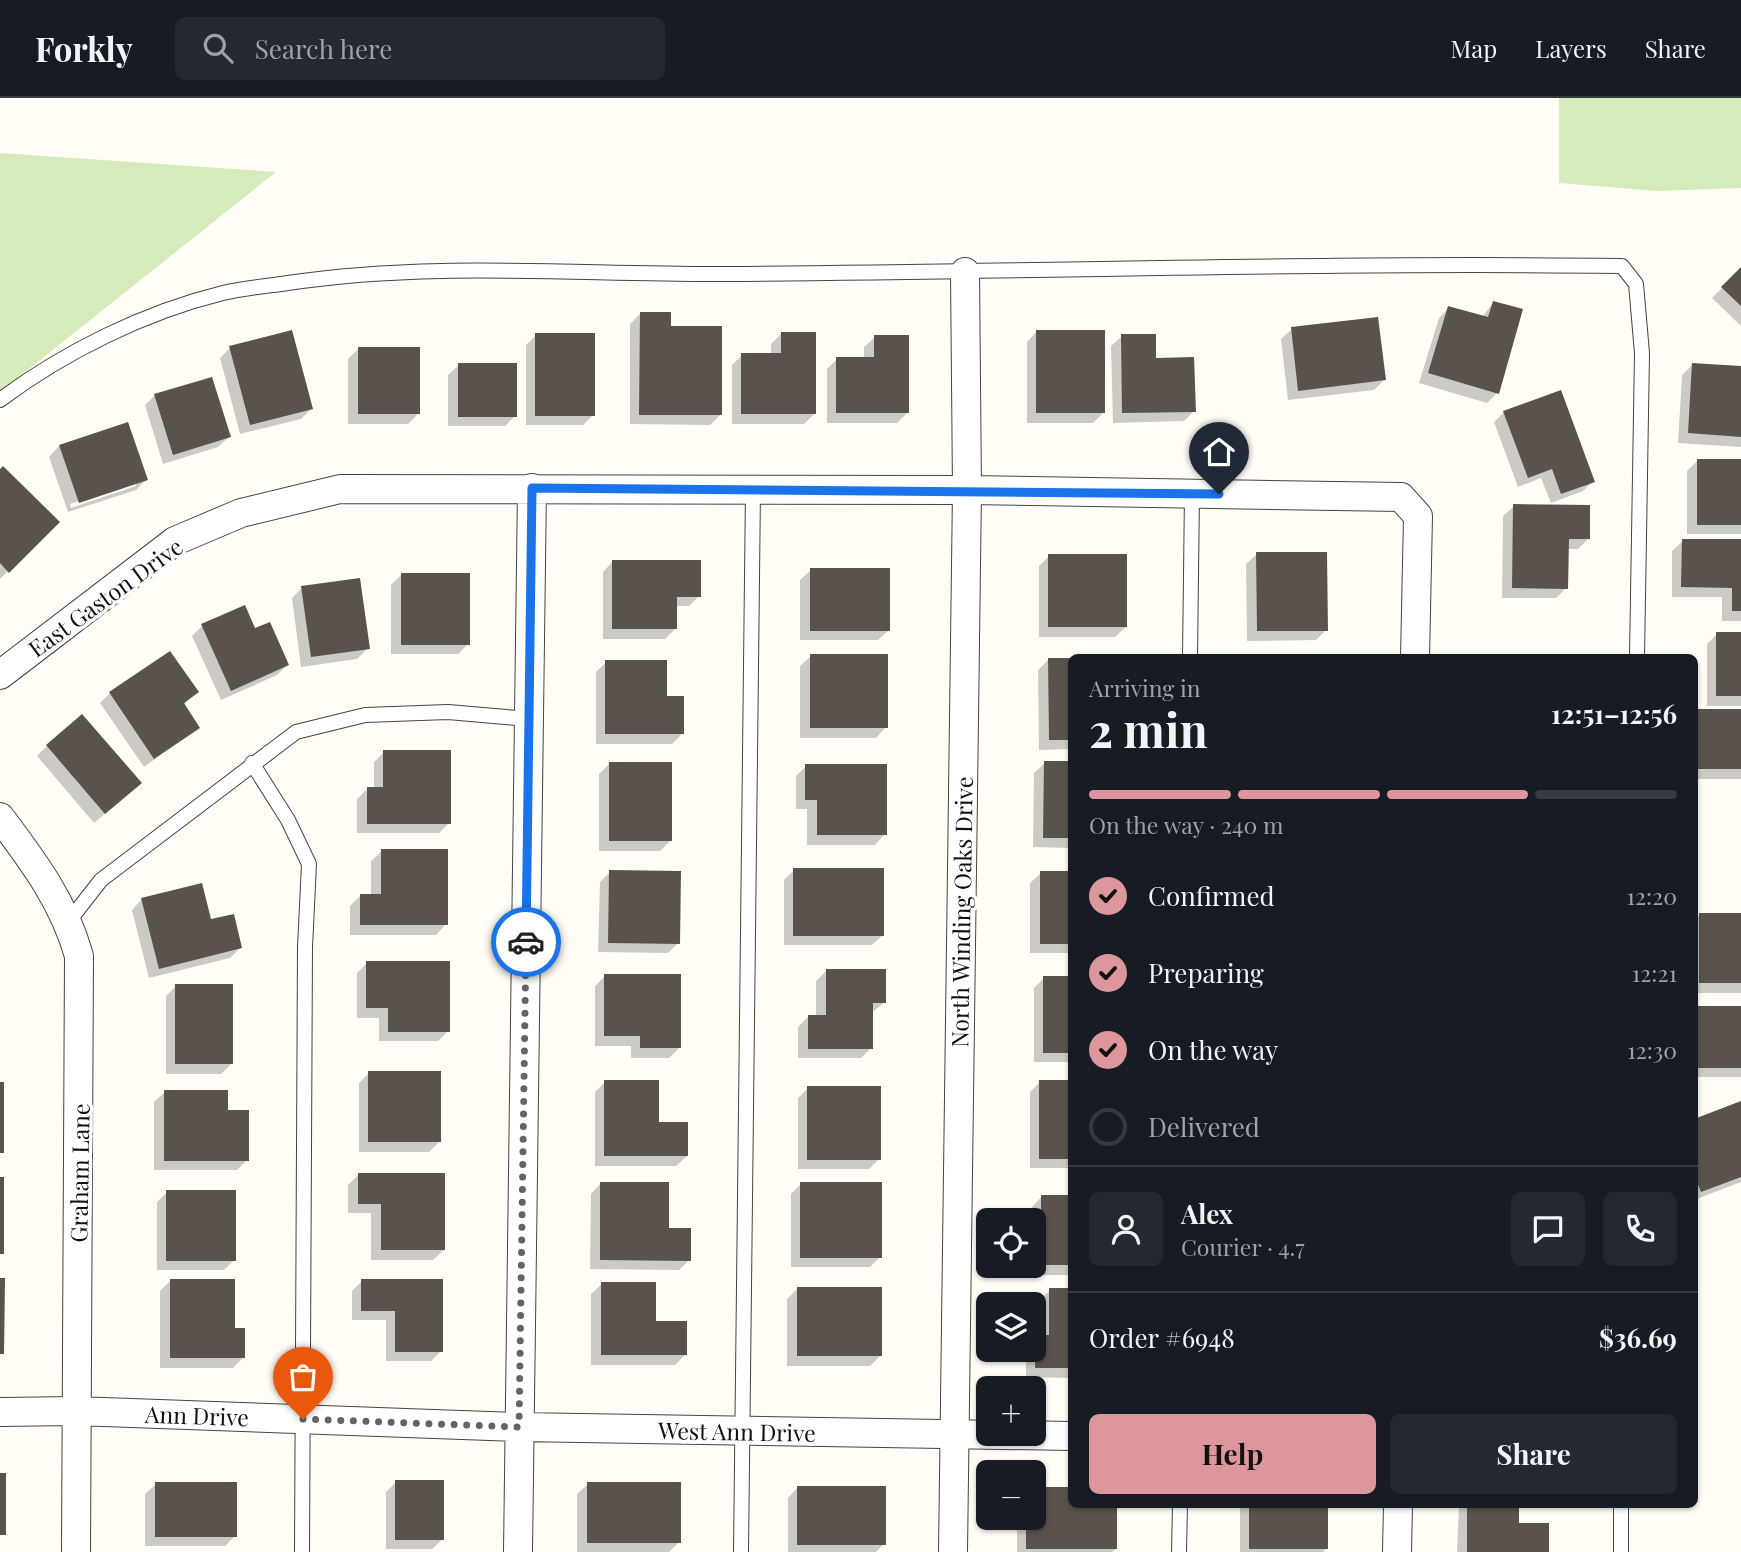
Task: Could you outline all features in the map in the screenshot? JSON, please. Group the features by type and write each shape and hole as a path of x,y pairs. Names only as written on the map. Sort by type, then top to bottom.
{"street":[{"name":"North Winding Oaks Drive","path":"953,1552 967,490 965,272"},
{"path":"517,1552 532,488"},
{"name":"East Gaston Drive","path":"0,675 175,541 241,513 340,489 967,490 1401,497 1418,516 1415,654"},
{"name":"Graham Lane","path":"0,817 51,888 69,921 79,956 81,989 76,1552"},
{"name":"Ann Drive","path":"0,1412 76,1411 519,1427"},
{"name":"West Ann Drive","path":"519,1427 1068,1436"},
{"path":"1397,1552 1398,1508"}],"lane":[{"path":"0,400 31,377 158,314 224,293 331,277 457,271 711,274 965,272 1432,263 1622,267 1636,284 1642,353 1637,654"},
{"path":"741,1552 753,489"},
{"path":"1190,654 1192,494"},
{"path":"69,921 101,880 296,732 365,715 448,712 529,719"},
{"path":"252,763 288,820 309,864 304,961 302,1552"},
{"path":"1179,1552 1180,1508"},
{"path":"1621,1508 1621,1552"}],"green space":[{"path":"1559,98 1741,98 1741,188 1657,191 1559,183"},
{"path":"0,153 276,172 0,392"}],"building":[{"path":"1741,267 1741,306 1721,287"},
{"path":"1493,301 1523,309 1499,394 1428,373 1448,306 1488,317"},
{"path":"640,312 671,312 671,326 722,326 722,415 639,415"},
{"path":"1378,317 1386,380 1298,391 1291,327"},
{"path":"292,330 313,409 250,425 229,346"},
{"path":"1036,330 1105,330 1105,413 1036,413"},
{"path":"781,332 816,332 816,414 741,414 741,353 781,353"},
{"path":"535,333 595,333 595,416 535,416"},
{"path":"1121,334 1156,334 1156,358 1194,357 1196,412 1122,413"},
{"path":"874,335 909,335 909,413 836,413 836,357 874,357"},
{"path":"358,347 420,347 420,414 358,414"},
{"path":"458,363 517,363 517,417 458,417"},
{"path":"1692,363 1741,366 1741,437 1688,433"},
{"path":"212,377 231,437 173,455 154,394"},
{"path":"1561,390 1595,482 1561,494 1552,469 1528,478 1503,411"},
{"path":"128,422 148,480 79,503 59,445"},
{"path":"1697,459 1741,459 1741,525 1697,525"},
{"path":"3,466 60,522 9,573 0,563 0,469"},
{"path":"1513,504 1590,505 1590,539 1569,539 1568,589 1512,588"},
{"path":"1682,539 1741,539 1741,611 1732,611 1732,588 1681,587"},
{"path":"1256,552 1327,552 1328,631 1257,631"},
{"path":"1048,554 1127,554 1127,627 1048,627"},
{"path":"612,560 701,560 701,597 677,597 677,629 612,629"},
{"path":"810,568 890,568 890,631 810,631"},
{"path":"401,573 470,573 470,645 401,645"},
{"path":"360,578 370,649 311,657 301,586"},
{"path":"245,605 255,628 270,622 289,665 231,691 201,624"},
{"path":"1716,632 1741,632 1741,696 1716,696"},
{"path":"170,651 199,692 184,703 200,728 154,759 109,692"},
{"path":"810,654 888,654 888,728 810,728"},
{"path":"1048,658 1068,658 1068,740 1049,740"},
{"path":"605,660 667,660 667,696 684,696 684,734 605,734"},
{"path":"1698,709 1741,709 1741,769 1698,769"},
{"path":"82,714 142,783 105,814 46,745"},
{"path":"383,750 451,750 451,824 367,824 367,787 383,787"},
{"path":"1044,761 1068,761 1068,838 1043,838"},
{"path":"609,762 672,762 672,841 609,841"},
{"path":"805,764 887,764 887,835 817,835 817,800 805,800"},
{"path":"381,849 448,849 448,925 360,925 360,894 381,894"},
{"path":"793,868 884,868 884,936 793,936"},
{"path":"609,870 681,871 680,944 608,943"},
{"path":"1040,871 1068,871 1068,944 1040,944"},
{"path":"202,883 211,919 234,914 242,948 159,969 141,898"},
{"path":"1699,913 1741,913 1741,983 1699,983"},
{"path":"366,961 450,961 450,1032 388,1032 388,1008 366,1008"},
{"path":"826,969 886,969 886,1003 873,1003 873,1049 808,1049 808,1015 826,1015"},
{"path":"604,974 681,974 681,1048 640,1048 640,1036 604,1036"},
{"path":"1043,976 1068,976 1068,1053 1043,1053"},
{"path":"175,984 233,984 233,1064 175,1064"},
{"path":"1698,1006 1741,1006 1741,1068 1698,1068"},
{"path":"368,1071 441,1071 441,1142 368,1142"},
{"path":"604,1080 659,1080 659,1122 688,1122 688,1156 604,1156"},
{"path":"1039,1080 1068,1080 1068,1159 1039,1159"},
{"path":"0,1082 4,1082 4,1153 0,1153"},
{"path":"807,1086 881,1086 881,1160 807,1160"},
{"path":"164,1090 228,1090 228,1110 249,1110 249,1161 164,1161"},
{"path":"1741,1101 1741,1177 1701,1192 1698,1184 1698,1117"},
{"path":"358,1173 445,1173 445,1250 381,1250 381,1204 358,1204"},
{"path":"0,1177 4,1177 4,1254 0,1254"},
{"path":"600,1182 669,1182 669,1228 691,1228 691,1261 600,1260"},
{"path":"800,1182 882,1182 882,1258 800,1258"},
{"path":"166,1190 236,1190 236,1261 166,1261"},
{"path":"1041,1195 1068,1195 1068,1265 1046,1265 1046,1208 1041,1208"},
{"path":"0,1278 5,1278 4,1354 0,1354"},
{"path":"170,1279 235,1279 235,1328 245,1328 245,1358 170,1358"},
{"path":"361,1279 443,1279 443,1352 395,1352 395,1311 361,1311"},
{"path":"601,1282 656,1282 656,1321 687,1321 687,1355 601,1355"},
{"path":"797,1287 882,1287 882,1356 797,1356"},
{"path":"1049,1288 1068,1288 1068,1368 1035,1368 1035,1362 1046,1362 1046,1335 1049,1335"},
{"path":"0,1473 6,1473 6,1535 0,1535"},
{"path":"395,1480 444,1480 444,1540 395,1540"},
{"path":"155,1482 237,1482 237,1537 155,1537"},
{"path":"587,1482 681,1482 681,1543 587,1543"},
{"path":"797,1486 886,1486 886,1545 797,1545"},
{"path":"1046,1487 1068,1487 1068,1508 1117,1508 1117,1549 1026,1549 1026,1530 1046,1530"},
{"path":"1249,1508 1328,1508 1328,1549 1249,1549"},
{"path":"1467,1508 1519,1508 1519,1523 1549,1523 1549,1552 1467,1552"}],"way so far":[{"path":"303,1419 519,1427 526,942"}],"route":[{"path":"526,942 532,488 1219,494"}]}
